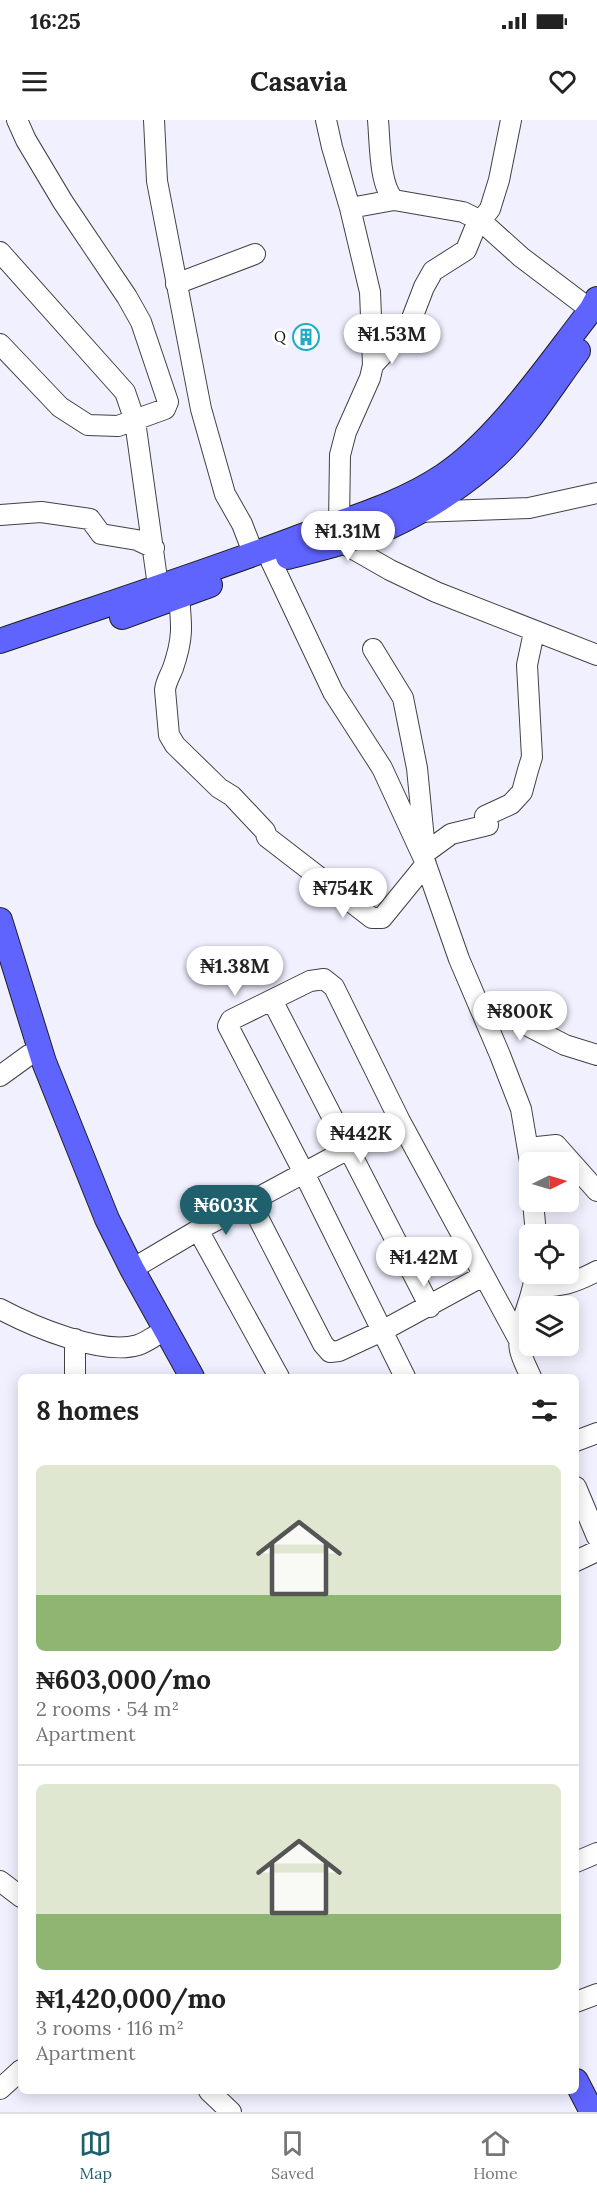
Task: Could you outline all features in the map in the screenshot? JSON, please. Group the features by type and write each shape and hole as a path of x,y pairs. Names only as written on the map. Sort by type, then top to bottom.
{"main road":[{"path":"340,532 388,527 417,513 497,456 529,418 595,311"},
{"path":"0,658 169,592 340,532 444,476 506,418 595,311"},
{"path":"0,641 169,592"},
{"path":"0,920 45,1062 107,1219 190,1374"},
{"path":"0,964 29,1055 95,1223 175,1374"},
{"path":"579,2087 589,2109"},
{"path":"567,2094 589,2109"}],"street":[{"path":"0,344 60,407 88,425 118,426 165,409 168,402 141,322 122,288 63,202 26,140 17,120"},
{"path":"154,120 157,181 176,284 201,409 225,494 263,558 333,692 382,768 425,859 459,959 521,1109 528,1152"},
{"path":"326,120 370,292 373,365 370,378 346,432 340,455 340,532 390,570 436,592 597,656"},
{"path":"378,120 384,175 388,192 394,200"},
{"path":"373,365 409,326 424,287 433,271 466,250 475,228 489,209 511,120"},
{"path":"350,208 394,200 463,212 481,221 521,257 595,311"},
{"path":"0,252 125,392 135,421 154,548 182,631 172,670 166,682 169,735 175,745 219,788 232,796 265,831 267,837 372,918 382,918 425,859 451,834 488,825 485,816 511,804 522,792 532,757 527,665 534,632"},
{"path":"176,284 255,254"},
{"path":"417,513 529,508 597,493"},
{"path":"0,515 40,512 90,519 101,534 136,540 154,548"},
{"path":"373,649 403,698 418,777 425,859"},
{"path":"403,1374 228,1026 231,1020 310,981 324,979 334,987 400,1121 519,1340"},
{"path":"475,998 482,1012 486,1014 505,1014 565,1045 597,1055"},
{"path":"272,1000 350,1148 429,1306"},
{"path":"0,1076 29,1055"},
{"path":"132,1269 198,1230 400,1121"},
{"path":"537,1152 556,1145 562,1152"},
{"path":"579,1171 597,1191"},
{"path":"250,1202 323,1344 330,1352 339,1351 382,1332 483,1276"},
{"path":"198,1230 277,1374"},
{"path":"579,1279 597,1271"},
{"path":"0,1309 42,1329 75,1339 113,1346 137,1345 155,1336"},
{"path":"75,1339 75,1374"},
{"path":"522,1356 530,1374"},
{"path":"579,1440 597,1433"},
{"path":"579,1497 597,1538"},
{"path":"579,1560 597,1551"},
{"path":"579,1861 597,1853"},
{"path":"0,1881 18,1895"},
{"path":"579,2001 597,1993 597,2000"},
{"path":"0,2089 18,2073"},
{"path":"212,2094 231,2112"}],"place":[{"name":"Q","path":"306,337"}]}
